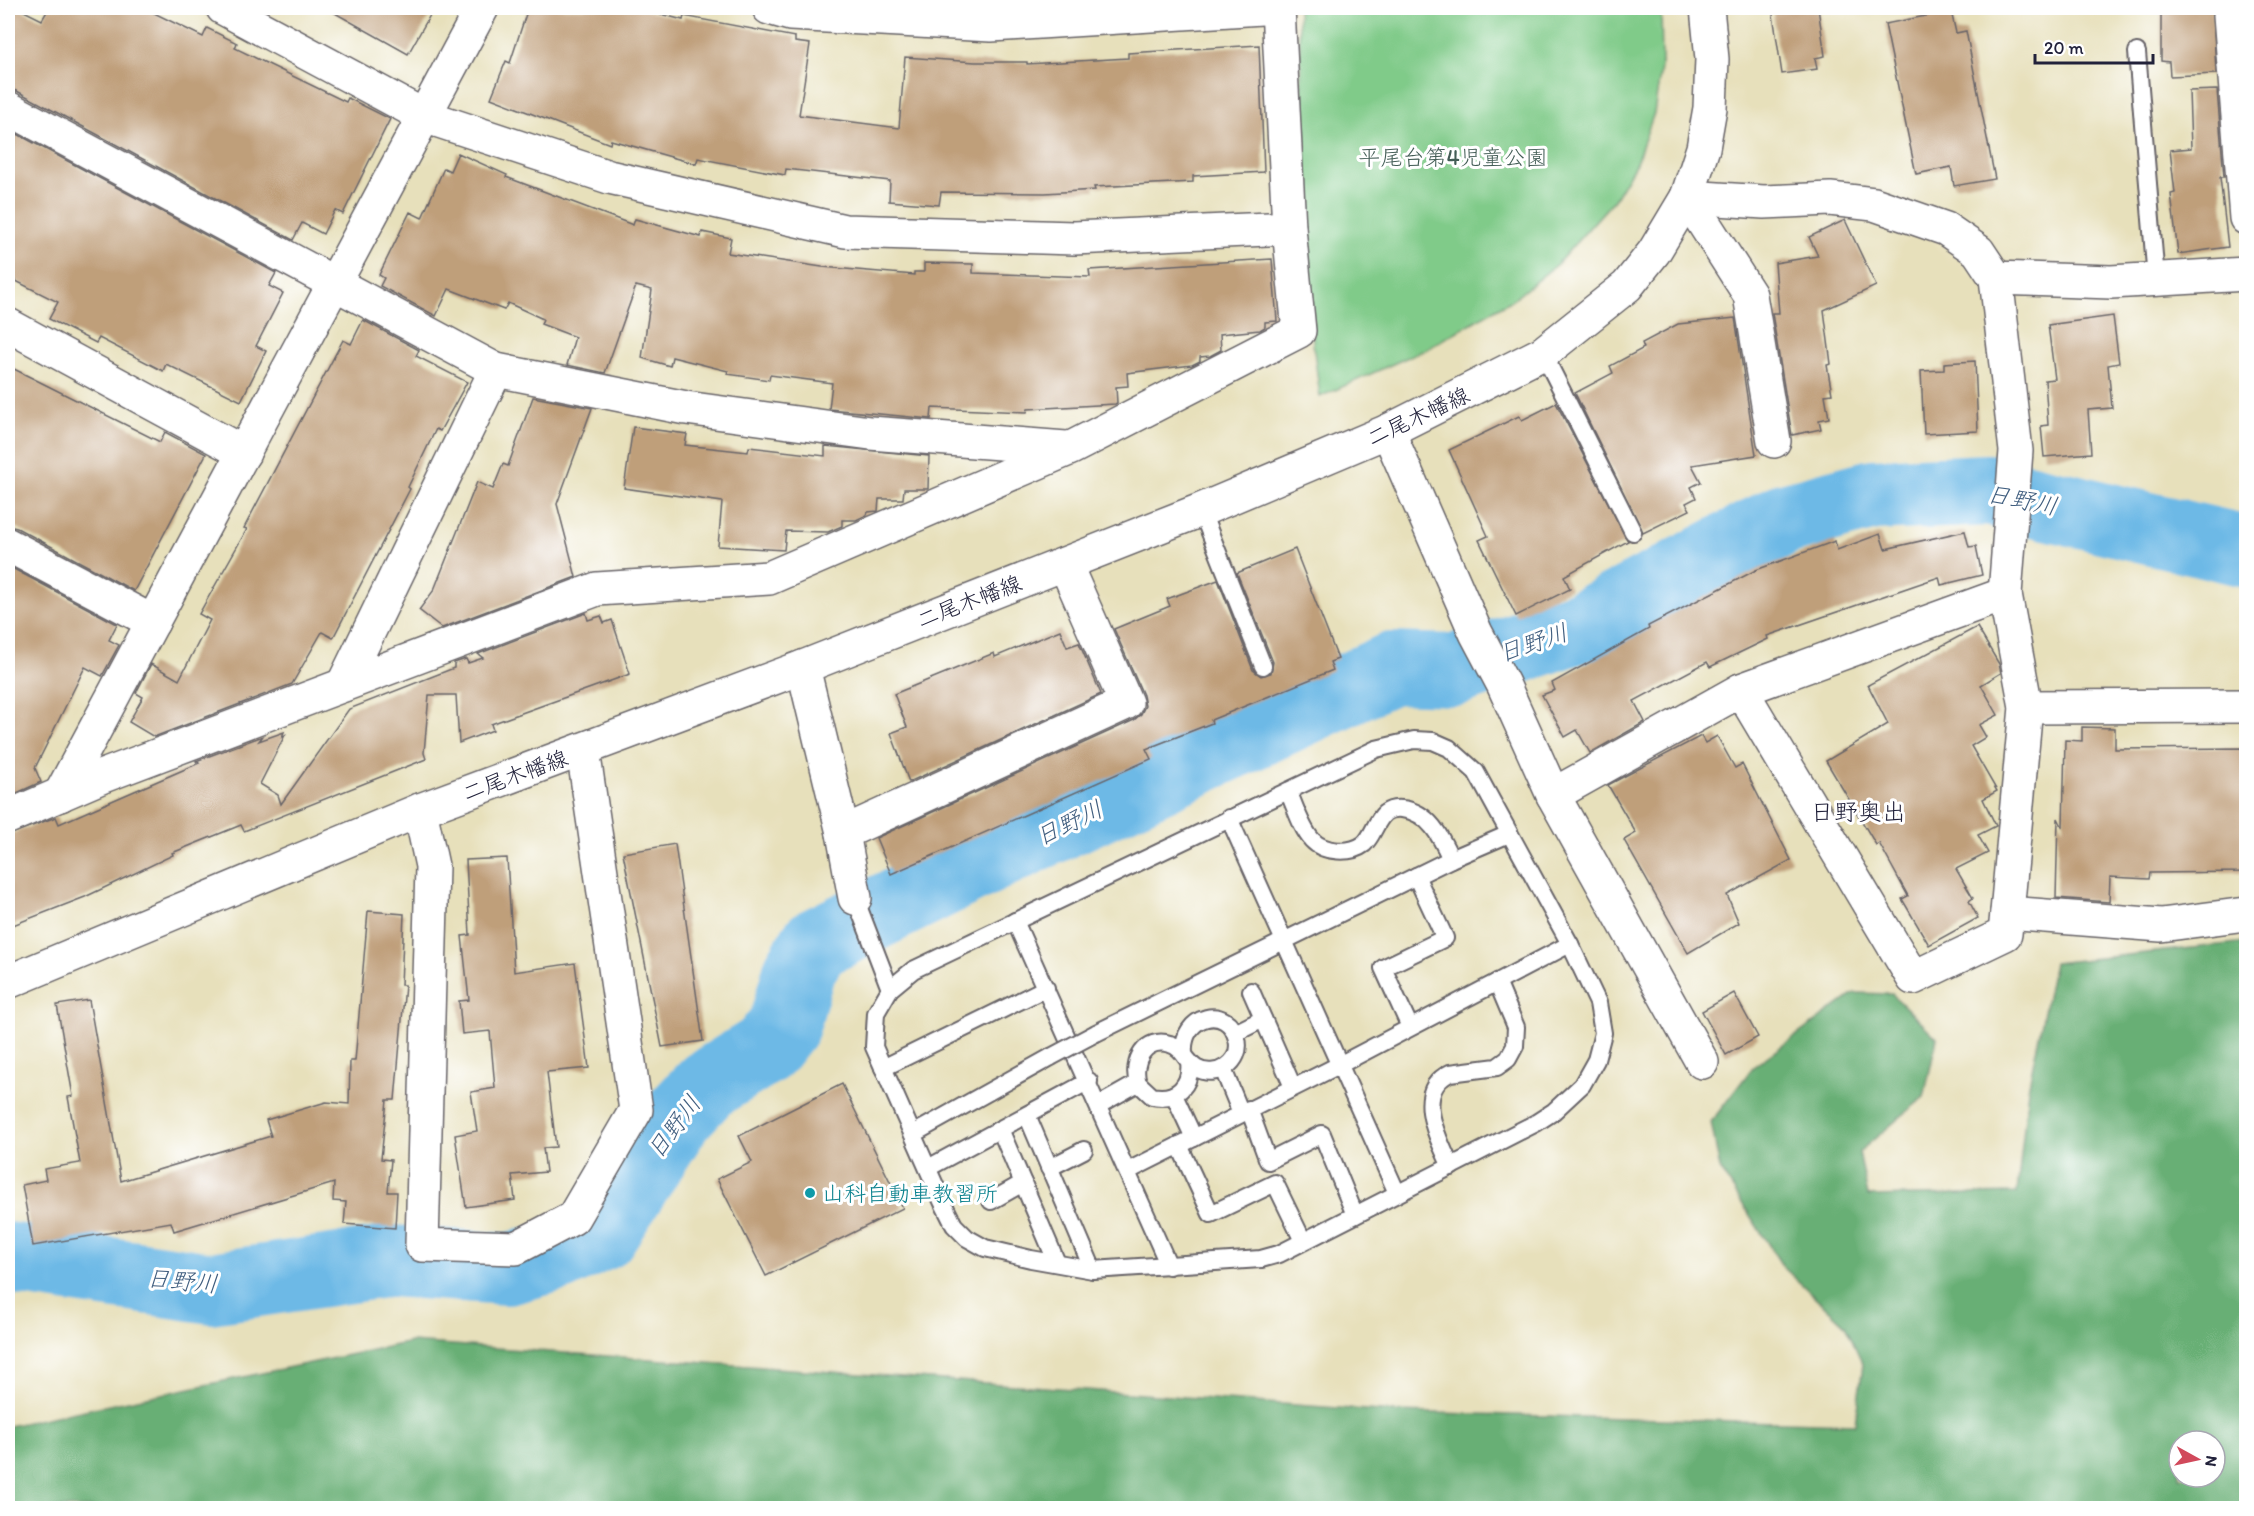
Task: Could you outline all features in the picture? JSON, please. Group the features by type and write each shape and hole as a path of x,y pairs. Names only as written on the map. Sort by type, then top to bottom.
{"street":[{"path":"223,8 424,116 609,177 845,231 1074,238 1289,228"},
{"path":"60,795 482,8"},
{"path":"769,8 790,14 991,25 1262,8"},
{"path":"8,817 103,776 597,589 769,578 1071,448 1299,331 1289,228 1278,8"},
{"name":"二尾木幡線","path":"8,982 420,810 803,667 1201,510 1388,431 1543,353 1627,286 1654,252 1687,197 1703,148 1710,108 1712,59 1707,8"},
{"path":"2247,14 2230,15 2247,218"},
{"path":"8,108 495,370 710,412 870,433 1071,448"},
{"path":"1687,197 1764,202 1830,199 1874,204 1946,229 1978,251 1995,278 2016,451 2007,578 2026,707 2005,934 1913,978 1741,690"},
{"path":"1687,197 1750,295 1774,441"},
{"path":"1995,278 2111,282 2247,274"},
{"path":"8,325 244,453"},
{"path":"343,685 495,370"},
{"path":"1388,431 1476,633 1503,684 1553,795 1702,1062"},
{"path":"8,545 153,622"},
{"path":"843,833 1126,703 1065,564"},
{"path":"1553,795 1741,690 2007,578"},
{"path":"803,667 843,833 855,898"},
{"path":"2026,707 2247,706"},
{"path":"420,810 432,866 422,1245 516,1248 573,1218 636,1110 583,750"},
{"path":"2007,913 2161,925 2247,914"}],"lane":[{"path":"2137,52 2156,279"},
{"path":"1543,353 1633,532"},
{"path":"1201,510 1263,666"},
{"path":"1414,740 1433,741 1449,748 1476,772 1491,796 1509,834 1570,944 1598,1003 1603,1033 1596,1060 1582,1085 1553,1112 1451,1167 1397,1192 1279,1254 1261,1259 1093,1270 985,1248 967,1238 954,1225 874,1047 876,1013 890,989 913,970 1229,818 1376,749 1414,740"},
{"path":"1288,791 1307,833 1319,845 1339,850 1355,848 1365,843 1386,812 1394,808 1417,813 1433,826 1451,859"},
{"path":"1229,818 1397,1192"},
{"path":"913,1134 1096,1033 1451,859 1509,834"},
{"path":"1410,1027 1383,968 1445,938 1416,876"},
{"path":"855,898 890,989"},
{"path":"1015,921 1089,1081 1169,1266"},
{"path":"1128,1171 1341,1064 1570,944"},
{"path":"1451,1167 1432,1121 1432,1093 1444,1076 1450,1073 1497,1067 1508,1059 1515,1046 1516,1027 1497,982"},
{"path":"883,1068 1046,988"},
{"path":"1251,991 1293,1087"},
{"path":"1186,1057 1186,1035 1190,1028 1205,1018 1223,1021 1235,1033 1237,1051 1234,1059 1223,1069 1203,1071 1186,1057 1169,1043 1151,1045 1138,1057 1135,1066 1137,1083 1152,1096 1174,1095 1185,1087 1189,1079 1186,1057"},
{"path":"1235,1033 1263,1019"},
{"path":"1223,1069 1268,1161 1322,1134 1355,1215"},
{"path":"928,1168 1089,1081"},
{"path":"1099,1105 1137,1083"},
{"path":"1174,1095 1186,1142 1211,1214 1275,1183 1303,1241"},
{"path":"1026,1115 1093,1270"},
{"path":"1000,1129 1057,1263"},
{"path":"1049,1168 1083,1150"},
{"path":"991,1201 1023,1183"}],"green space":[{"name":"平尾台第4児童公園","path":"1298,8 1661,8 1662,61 1654,113 1636,163 1614,200 1557,264 1514,299 1426,349 1320,397 1313,343"},
{"path":"2246,942 2246,1508 8,1508 8,1426 411,1342 1395,1412 1855,1424 1863,1364 1845,1325 1783,1267 1720,1169 1711,1122 1753,1067 1855,993 1892,994 1937,1038 1924,1097 1859,1152 1868,1196 2017,1193 2028,1089 2054,963"}],"building":[{"path":"8,8 18,8 42,20 49,8 144,8 203,37 207,28 237,43 235,48 346,102 348,98 390,119 343,214 335,210 323,234 302,223 293,240 17,91 8,89"},
{"path":"326,8 434,8 408,54"},
{"path":"528,8 638,8 683,20 684,16 795,37 795,42 810,44 799,115 899,128 905,57 975,62 1027,62 1027,64 1128,58 1128,53 1259,45 1264,172 1193,176 1193,182 1094,187 1095,190 1045,193 941,192 939,205 889,201 890,181 786,169 785,175 698,158 696,164 611,140 610,144 491,98 506,61 510,63"},
{"path":"1772,8 1818,8 1825,56 1815,58 1817,69 1782,74"},
{"path":"2161,8 2213,8 2216,74 2170,76 2169,62 2161,61"},
{"path":"1951,11 1956,33 1966,31 1995,179 1954,186 1951,167 1916,174 1885,24"},
{"path":"2217,90 2224,177 2220,177 2228,247 2178,254 2171,194 2175,193 2170,150 2191,148 2189,91"},
{"path":"8,129 276,273 269,286 283,293 256,346 266,351 241,401 166,364 163,371 99,338 96,343 49,319 58,302 8,277"},
{"path":"458,153 507,175 506,177 633,225 635,219 701,237 702,232 731,238 728,253 822,267 914,275 914,272 924,272 924,263 973,264 973,273 1090,277 1089,270 1272,259 1277,321 1265,322 1265,327 1260,330 1220,334 1221,350 1210,356 1200,357 1200,361 1192,365 1127,373 1128,386 1116,387 1117,403 1115,404 1028,409 1027,412 932,408 931,419 829,409 832,383 770,375 769,380 727,374 728,371 672,357 670,366 642,358 652,290 636,286 605,373 567,365 575,337 541,324 543,319 508,303 504,310 449,289 436,316 380,286 384,278 379,275 410,212 422,218 444,168 450,171"},
{"path":"1845,220 1876,286 1824,310 1831,364 1827,365 1832,394 1825,395 1829,418 1819,420 1821,429 1792,435 1772,313 1779,313 1775,263 1818,256 1809,237"},
{"path":"2113,316 2119,363 2108,365 2112,408 2088,410 2091,453 2044,457 2041,426 2048,425 2045,380 2055,379 2048,325"},
{"path":"1735,318 1756,455 1692,465 1701,482 1691,487 1696,498 1686,503 1690,510 1643,533 1575,393 1613,373 1610,366 1644,348 1642,343 1678,324"},
{"path":"363,320 419,350 416,356 467,382 440,431 436,429 408,487 410,489 333,638 322,632 292,684 154,737 129,722 143,697 136,693 151,664 179,680 210,620 199,614 247,529 244,528 343,340 351,344"},
{"path":"1975,361 1978,431 1924,434 1921,371 1944,370 1944,363"},
{"path":"8,366 160,442 165,432 206,454 134,591 17,528 8,526"},
{"path":"533,397 592,408 557,504 576,577 442,628 419,610 434,590 477,482 493,489 503,464 508,466"},
{"path":"1556,403 1628,541 1564,576 1570,589 1516,616 1479,540 1488,536 1449,450 1519,416 1522,420"},
{"path":"633,427 687,434 685,445 748,452 749,447 825,456 825,446 929,456 928,489 904,489 903,499 879,499 878,511 868,512 867,515 856,520 842,520 842,526 828,532 786,531 784,550 718,546 722,502 624,488"},
{"path":"1965,531 1969,547 1976,546 1982,575 1941,585 1939,577 1767,636 1768,639 1710,667 1707,662 1634,701 1645,722 1590,753 1577,730 1565,737 1542,695 1555,690 1552,683 1649,629 1648,626 1756,570 1835,541 1837,550 1880,534 1885,549"},
{"path":"1295,549 1338,659 1330,662 1333,670 1146,749 1151,759 891,874 876,838 1134,720 1141,714 1145,706 1143,695 1114,629 1170,606 1167,599 1218,580 1253,670 1261,676 1271,673 1273,662 1237,573"},
{"path":"8,566 117,624 109,640 119,645 102,676 85,667 35,768 41,782 8,797"},
{"path":"586,613 588,620 601,616 604,623 612,620 630,674 491,724 493,730 459,743 456,695 429,695 424,753 426,759 244,831 241,825 172,853 173,855 85,897 8,927 8,835 56,817 59,824 199,763 196,761 263,736 259,741 284,732 282,737 285,735 260,784 278,795 281,804 349,709 454,668 454,663 466,659 468,663 483,658 478,654"},
{"path":"1977,627 1999,664 2001,673 1981,685 1998,715 1979,725 1986,737 1971,746 1997,791 1983,799 1996,826 1978,835 1988,853 1956,869 1973,898 1969,901 1978,918 1929,945 1902,899 1908,896 1879,843 1876,845 1826,761 1888,724 1868,685"},
{"path":"1060,630 1067,647 1079,643 1101,694 909,782 891,733 907,727 894,694 994,653 995,657"},
{"path":"2082,727 2115,728 2115,749 2247,748 2247,872 2150,873 2149,879 2110,877 2109,902 2056,898 2058,818 2063,828 2065,740 2082,741"},
{"path":"1701,736 1705,743 1717,736 1735,768 1742,764 1791,860 1727,895 1739,923 1688,953 1624,840 1636,833 1608,785"},
{"path":"675,844 703,1041 662,1047 623,853"},
{"path":"507,858 514,972 575,963 589,1068 547,1072 556,1147 543,1148 546,1172 512,1175 515,1200 466,1207 455,1135 477,1131 471,1092 495,1088 490,1031 462,1034 459,1001 469,1000 462,936 470,935 466,860"},
{"path":"368,911 404,914 401,985 405,985 395,1100 387,1100 381,1159 391,1160 388,1192 397,1192 395,1228 344,1224 346,1202 333,1201 334,1183 174,1231 171,1222 33,1246 22,1185 46,1180 44,1169 80,1163 68,1097 73,1096 57,1005 89,1000 121,1181 271,1136 266,1120 326,1102 349,1104 350,1061 355,1061"},
{"path":"1734,993 1758,1037 1726,1055 1702,1011"},
{"name":"山科自動車教習所","path":"842,1084 903,1208 766,1276 717,1179 752,1162 739,1136"}],"waterway":[{"name":"日野川","path":"8,1258 211,1288 392,1261 507,1269 560,1255 601,1235 678,1116 707,1085 765,1049 784,1025 799,971 815,944 999,853 1392,668 1455,670 1584,625 1784,519 1873,495 1988,490 2246,551"}],"place":[{"name":"山科自動車教習所","path":"810,1193"}],"district":[{"name":"日野奥出","path":"1858,812"}]}
